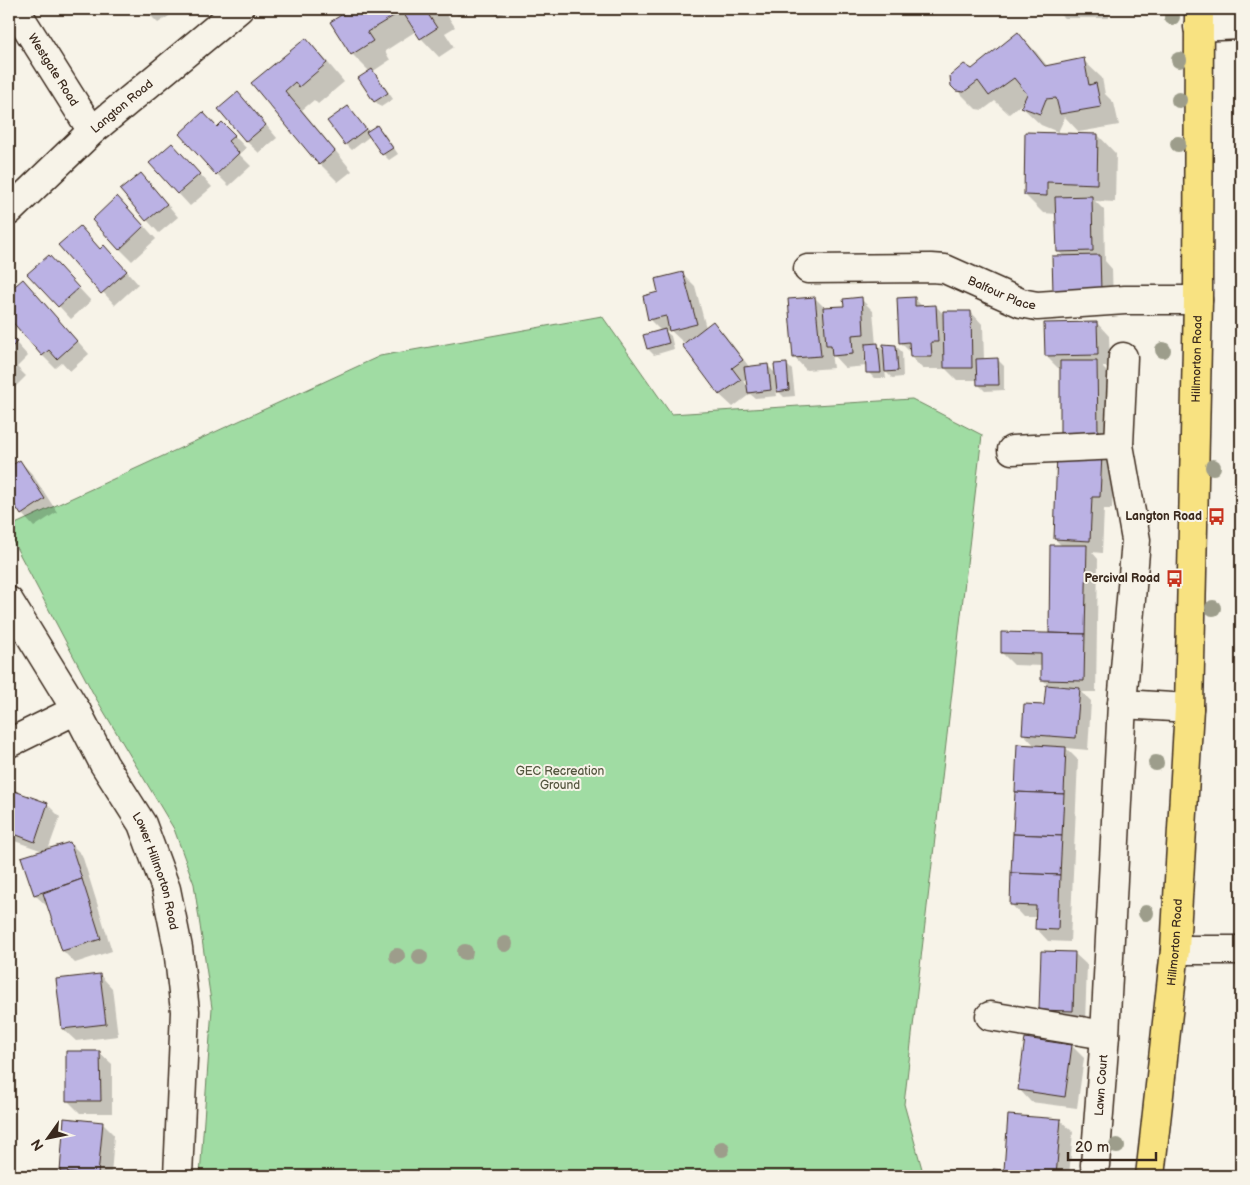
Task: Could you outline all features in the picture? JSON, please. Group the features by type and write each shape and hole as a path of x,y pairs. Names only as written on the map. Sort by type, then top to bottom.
{"highway":[{"name":"Hillmorton Road","path":"1150,1176 1175,950 1189,708 1198,300 1199,18"}],"street":[{"name":"Westgate Road","path":"15,9 92,131"},
{"name":"Langton Road","path":"9,211 92,131 239,9"},
{"path":"1199,18 1241,25"},
{"name":"Balfour Place","path":"808,269 945,269 1013,299 1037,306 1125,300 1198,300"},
{"path":"990,1016 1104,1035 1122,704 1136,540 1119,445 1123,356"},
{"path":"1012,450 1119,445"},
{"name":"Lower Hillmorton Road","path":"9,601 76,710 104,764 142,824 166,889 178,948 185,1011 178,1176"},
{"path":"1122,704 1189,708"},
{"path":"9,743 76,710"},
{"path":"1175,950 1241,950"},
{"name":"Lawn Court","path":"1095,1165 1104,1035"}],"green space":[{"name":"GEC Recreation Ground","path":"602,316 671,414 912,399 982,435 904,1104 924,1176 200,1176 212,1008 194,884 174,829 94,695 9,534 9,527 380,356"}],"building":[{"path":"351,9 436,9 428,14 437,28 420,39 402,11 367,32 373,41 351,55 330,22"},
{"path":"1018,32 1045,66 1084,58 1089,85 1096,83 1101,107 1060,114 1056,98 1046,99 1040,114 1021,107 1027,94 1014,78 989,96 978,81 964,92 956,91 951,86 950,76 964,64 972,69"},
{"path":"306,38 327,63 299,87 295,82 285,91 335,151 319,165 251,83"},
{"path":"372,69 388,93 374,102 358,78"},
{"path":"238,92 266,125 246,142 218,109"},
{"path":"348,106 366,129 345,145 327,121"},
{"path":"203,112 217,127 222,122 235,135 228,141 239,153 216,175 179,134"},
{"path":"377,125 393,148 382,155 366,132"},
{"path":"1025,132 1098,134 1097,184 1047,182 1047,196 1024,195"},
{"path":"172,143 200,174 177,194 149,163"},
{"path":"141,173 167,204 146,221 120,190"},
{"path":"117,196 144,226 119,250 92,220"},
{"path":"1092,196 1093,251 1057,252 1055,197"},
{"path":"80,226 100,249 104,245 127,271 101,294 58,245"},
{"path":"49,255 79,288 58,307 27,274"},
{"path":"1100,255 1101,291 1053,292 1052,256"},
{"path":"683,272 697,324 669,331 666,316 648,320 643,296 658,292 655,279"},
{"path":"23,279 77,341 57,359 49,350 42,356 9,318 9,291"},
{"path":"815,297 821,356 793,358 788,299"},
{"path":"862,297 864,334 852,335 853,354 832,356 831,345 826,345 823,307 844,306 843,299"},
{"path":"915,297 915,306 936,305 938,342 931,342 932,357 910,357 909,342 899,343 897,298"},
{"path":"943,311 971,311 972,368 944,368"},
{"path":"713,321 743,360 732,368 741,380 719,395 682,345"},
{"path":"1097,322 1098,355 1045,356 1044,323"},
{"path":"665,329 669,343 647,349 643,335"},
{"path":"9,334 17,342 9,350"},
{"path":"878,343 881,373 866,373 865,344"},
{"path":"883,344 896,345 898,371 885,372"},
{"path":"998,358 999,385 977,385 976,359"},
{"path":"1060,361 1097,361 1098,433 1060,433"},
{"path":"787,363 789,390 777,392 774,364"},
{"path":"768,364 771,390 748,393 744,367"},
{"path":"1057,452 1102,454 1100,497 1092,497 1090,541 1054,539"},
{"path":"20,460 45,499 21,515 9,496 9,467"},
{"path":"1050,545 1087,545 1085,634 1049,633"},
{"path":"1001,632 1085,634 1084,681 1041,680 1041,654 1001,653"},
{"path":"1046,685 1080,688 1076,738 1022,734 1024,704 1044,705"},
{"path":"1017,744 1066,747 1064,794 1015,792"},
{"path":"9,789 48,803 35,842 9,832"},
{"path":"1015,792 1064,794 1062,836 1013,834"},
{"path":"1013,834 1062,836 1060,875 1011,873"},
{"path":"70,842 82,879 34,895 21,857"},
{"path":"1011,873 1060,875 1058,930 1035,929 1036,906 1010,905"},
{"path":"82,879 101,939 62,951 43,893"},
{"path":"1041,951 1075,952 1073,1011 1039,1010"},
{"path":"100,974 106,1024 62,1029 56,979"},
{"path":"1025,1038 1072,1045 1065,1097 1018,1090"},
{"path":"66,1051 100,1051 101,1101 66,1101"},
{"path":"1008,1115 1061,1119 1056,1176 992,1176 993,1169 1004,1170"},
{"path":"64,1118 103,1122 98,1175 60,1172"}],"place":[{"name":"Langton Road","path":"1216,516"},
{"name":"Percival Road","path":"1174,578"}]}
